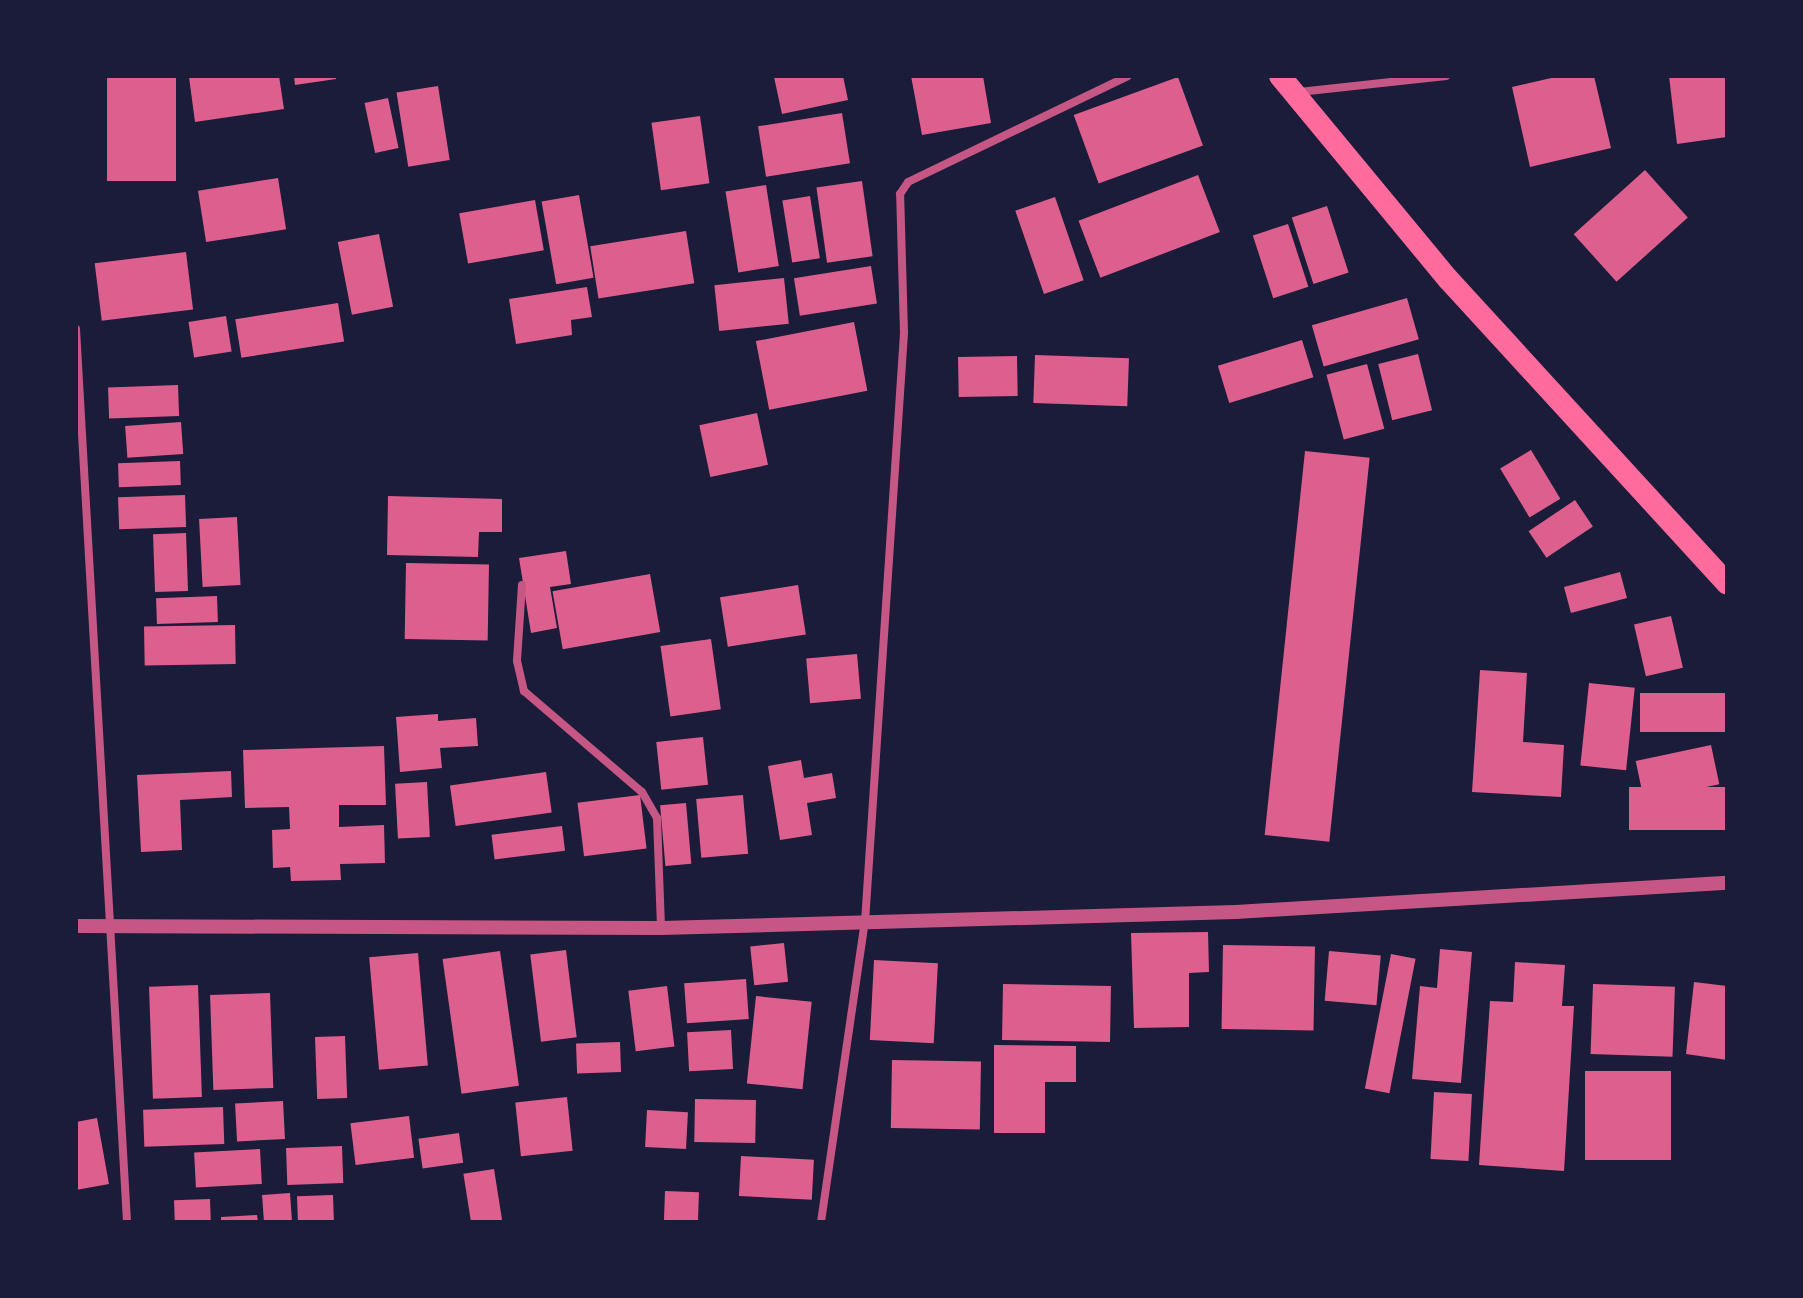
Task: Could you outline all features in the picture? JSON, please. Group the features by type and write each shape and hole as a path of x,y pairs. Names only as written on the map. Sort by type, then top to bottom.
{"highway":[{"path":"1287,84 1448,279 1727,583"}],"street":[{"path":"821,1222 865,922 904,333 898,206 906,185 1128,76"},
{"path":"1287,84 1446,76"},
{"path":"76,329 79,462 112,924 127,1222"},
{"path":"522,585 517,661 524,691 642,792 657,818 661,928"},
{"path":"76,926 661,928 1236,912 1727,883"}],"building":[{"path":"107,76 176,76 176,181 107,181"},
{"path":"279,76 284,109 195,122 189,77"},
{"path":"294,76 336,76 336,79 295,85"},
{"path":"843,76 848,100 782,114 774,77"},
{"path":"911,76 983,76 991,123 922,135"},
{"path":"1560,76 1594,76 1611,148 1530,167 1512,87"},
{"path":"1669,76 1727,76 1727,137 1677,144"},
{"path":"1178,77 1203,146 1099,184 1074,115"},
{"path":"438,86 450,160 408,167 397,93"},
{"path":"388,98 399,148 375,153 365,103"},
{"path":"842,113 850,163 766,177 758,126"},
{"path":"700,116 709,183 661,190 651,123"},
{"path":"1645,170 1688,218 1616,282 1574,234"},
{"path":"1198,175 1220,232 1100,278 1079,221"},
{"path":"278,178 286,229 206,242 198,191"},
{"path":"862,181 873,256 827,263 816,187"},
{"path":"766,185 779,266 738,272 726,191"},
{"path":"579,195 594,278 556,284 542,202"},
{"path":"810,196 820,258 792,263 782,200"},
{"path":"1055,197 1084,280 1044,294 1015,211"},
{"path":"535,200 544,250 468,264 459,213"},
{"path":"1327,206 1349,273 1313,284 1292,217"},
{"path":"1288,224 1308,287 1273,298 1253,235"},
{"path":"686,231 694,283 598,299 590,246"},
{"path":"379,234 393,307 352,315 338,242"},
{"path":"186,252 193,310 102,321 95,263"},
{"path":"871,266 877,304 800,316 794,278"},
{"path":"784,278 789,324 719,331 714,285"},
{"path":"587,287 592,317 571,320 572,335 516,344 509,299"},
{"path":"1407,298 1419,339 1324,367 1312,325"},
{"path":"338,303 344,342 241,358 235,319"},
{"path":"226,316 232,352 194,358 188,322"},
{"path":"854,322 867,391 769,410 756,341"},
{"path":"1302,340 1313,377 1229,403 1218,366"},
{"path":"1418,354 1432,410 1392,420 1378,364"},
{"path":"1035,355 1129,358 1127,406 1033,403"},
{"path":"1017,356 1018,396 959,397 958,357"},
{"path":"1367,364 1384,429 1344,440 1326,375"},
{"path":"178,385 179,416 109,418 108,387"},
{"path":"757,413 768,465 710,477 699,425"},
{"path":"181,422 183,454 127,458 125,426"},
{"path":"1531,450 1560,499 1529,517 1500,469"},
{"path":"1305,451 1370,458 1329,842 1265,835"},
{"path":"180,461 181,485 119,487 118,463"},
{"path":"185,495 186,527 119,529 118,497"},
{"path":"388,496 502,499 502,532 479,532 478,557 387,555"},
{"path":"1575,500 1593,527 1546,558 1529,531"},
{"path":"237,517 241,585 203,587 199,519"},
{"path":"186,533 188,591 155,592 153,534"},
{"path":"566,551 571,584 550,587 557,628 531,633 519,558"},
{"path":"406,563 489,564 488,640 405,639"},
{"path":"1620,572 1627,598 1571,613 1564,587"},
{"path":"650,574 660,632 563,649 553,591"},
{"path":"798,585 806,634 728,647 720,597"},
{"path":"217,596 218,622 157,624 156,598"},
{"path":"1671,616 1683,668 1646,676 1634,625"},
{"path":"235,625 236,664 145,666 144,627"},
{"path":"711,639 721,709 670,716 660,646"},
{"path":"857,654 861,699 810,703 806,658"},
{"path":"1480,670 1527,673 1523,742 1564,745 1561,797 1472,792"},
{"path":"1589,683 1635,688 1626,770 1580,766"},
{"path":"1640,693 1727,693 1727,732 1640,732"},
{"path":"438,714 438,721 476,718 478,746 440,748 442,768 400,772 396,717"},
{"path":"703,737 708,785 661,790 656,742"},
{"path":"1711,745 1719,784 1644,800 1636,761"},
{"path":"384,746 386,805 339,805 339,827 384,825 385,863 340,864 341,880 291,881 290,867 273,868 272,830 290,829 289,807 245,808 243,750"},
{"path":"801,760 804,778 832,773 836,798 807,803 812,835 780,840 768,766"},
{"path":"231,771 232,797 180,800 182,850 141,852 137,775"},
{"path":"546,772 552,813 456,826 450,785"},
{"path":"427,782 430,837 398,839 395,784"},
{"path":"1629,787 1727,787 1727,830 1629,830"},
{"path":"640,795 647,849 584,856 577,803"},
{"path":"743,795 748,854 701,858 696,799"},
{"path":"686,803 691,864 665,866 660,805"},
{"path":"562,826 565,851 495,859 492,835"},
{"path":"1208,932 1209,972 1189,973 1189,1027 1134,1028 1131,933"},
{"path":"784,943 788,982 754,985 750,947"},
{"path":"1223,945 1315,947 1314,1031 1222,1029"},
{"path":"1440,949 1472,952 1461,1083 1412,1079 1420,986 1437,988"},
{"path":"566,950 577,1037 541,1042 530,954"},
{"path":"500,951 519,1086 461,1094 443,959"},
{"path":"1329,951 1381,956 1376,1005 1325,1001"},
{"path":"418,953 428,1066 379,1070 369,957"},
{"path":"1391,954 1416,959 1389,1093 1365,1088"},
{"path":"874,960 938,963 934,1043 870,1040"},
{"path":"1515,962 1565,965 1562,1006 1574,1006 1564,1171 1479,1165 1490,1001 1513,1002"},
{"path":"746,979 749,1019 687,1023 684,983"},
{"path":"1694,982 1727,986 1727,1060 1686,1054"},
{"path":"1003,984 1111,986 1110,1042 1002,1040"},
{"path":"1593,984 1675,987 1673,1057 1591,1054"},
{"path":"198,985 202,1097 153,1099 149,987"},
{"path":"667,986 674,1047 636,1051 628,991"},
{"path":"270,993 273,1088 213,1090 210,995"},
{"path":"756,996 812,1002 802,1089 747,1084"},
{"path":"731,1030 733,1069 689,1071 687,1032"},
{"path":"345,1036 347,1098 317,1099 315,1037"},
{"path":"620,1042 621,1072 577,1074 576,1044"},
{"path":"994,1045 1076,1046 1076,1082 1045,1082 1045,1133 994,1133"},
{"path":"892,1060 981,1062 980,1130 891,1128"},
{"path":"1585,1071 1671,1071 1671,1160 1585,1160"},
{"path":"1434,1092 1472,1094 1468,1161 1430,1159"},
{"path":"567,1097 573,1151 521,1156 515,1102"},
{"path":"695,1099 756,1100 755,1143 694,1142"},
{"path":"283,1101 285,1139 237,1141 235,1104"},
{"path":"223,1107 224,1144 144,1147 143,1110"},
{"path":"647,1110 688,1112 686,1149 645,1147"},
{"path":"409,1116 414,1158 356,1165 350,1123"},
{"path":"97,1118 109,1184 76,1190 76,1122"},
{"path":"459,1133 463,1163 423,1168 418,1139"},
{"path":"342,1146 343,1183 287,1185 286,1148"},
{"path":"260,1149 262,1184 196,1187 194,1152"},
{"path":"741,1156 814,1160 812,1200 739,1196"},
{"path":"494,1169 502,1222 471,1222 463,1174"},
{"path":"665,1191 699,1192 698,1222 664,1222"},
{"path":"290,1193 292,1222 264,1222 262,1195"},
{"path":"333,1195 334,1222 298,1222 297,1196"},
{"path":"210,1199 211,1222 175,1222 174,1200"},
{"path":"257,1215 258,1222 221,1222 221,1217"}]}
